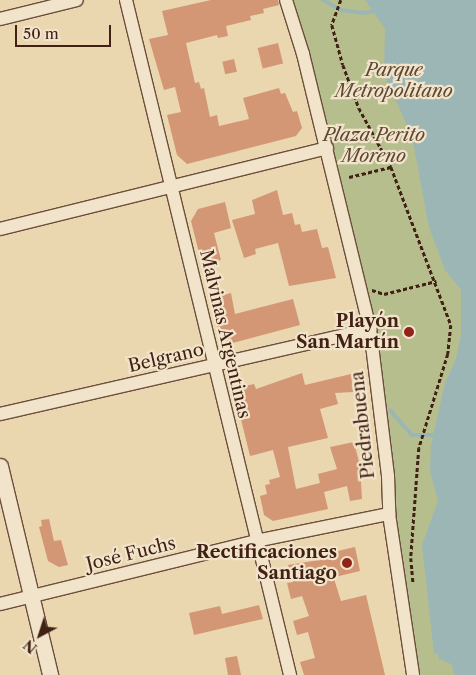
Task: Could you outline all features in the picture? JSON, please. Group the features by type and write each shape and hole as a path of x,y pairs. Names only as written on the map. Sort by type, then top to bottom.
{"street":[{"path":"0,19 77,0"},
{"name":"Malvinas Argentinas","path":"126,0 173,185 213,365 290,675"},
{"name":"Piedrabuena","path":"286,0 327,148 370,329 388,476 389,514 413,675"},
{"path":"0,229 327,148"},
{"name":"Belgrano","path":"0,414 370,329"},
{"path":"0,466 50,675"},
{"name":"José Fuchs","path":"0,604 256,541 389,514"}],"path":[{"path":"340,2 334,14 332,25 342,65 359,108 390,167 450,320 451,339 422,432 419,448 411,550 414,586"},
{"path":"349,177 390,167"},
{"path":"361,286 384,294 436,281"}],"green space":[{"name":"Parque Metropolitano","path":"286,0 476,0 476,675 413,675 370,329"}],"water":[{"path":"365,0 476,0 476,675 455,675 451,664 439,659 438,653 434,654 422,545 438,501 430,471 431,445 445,383 456,359 461,335 461,290 445,270 429,227 412,136 384,75 385,28"}],"building":[{"path":"211,0 278,0 279,5 263,9 264,13 250,16 251,20 226,26 228,36 218,38 217,35 186,43 195,83 199,82 201,89 204,88 210,117 217,115 219,126 249,119 243,98 279,88 281,94 285,93 293,112 297,111 302,128 296,136 187,164 177,155 167,115 181,112 175,87 164,90 149,39 168,35 162,11"},
{"path":"278,43 283,63 263,68 258,48"},
{"path":"234,59 237,72 225,74 222,62"},
{"path":"277,190 283,215 292,213 295,225 300,224 302,232 317,229 322,248 328,247 336,278 289,286 278,243 255,249 256,254 244,258 232,220 255,214 252,200"},
{"path":"225,202 231,228 214,233 221,260 202,265 191,221 198,209"},
{"path":"231,293 235,314 293,299 300,325 229,344 220,336 210,299"},
{"path":"302,373 305,385 351,374 353,392 335,393 338,404 320,409 328,438 288,447 296,489 320,483 318,474 337,469 330,447 354,442 360,466 362,499 350,501 347,486 324,492 328,509 273,521 264,515 260,496 267,494 265,485 270,484 269,480 280,477 273,450 250,456 235,395 240,387 254,384 256,389"},
{"path":"49,519 54,541 61,540 68,565 59,567 48,561 39,527 42,526 41,520"},
{"path":"355,547 360,571 335,577 335,582 341,601 366,595 385,675 304,675 300,662 315,658 308,632 297,635 293,621 309,616 302,596 291,599 287,583 293,582 288,565 331,558 329,553"},
{"path":"259,605 263,619 194,635 189,613 220,606 222,614"},
{"path":"237,656 241,675 228,675 225,658"}],"waterway":[{"path":"323,0 341,10 363,13 375,11"},
{"path":"390,410 412,435 433,435"}],"place":[{"name":"Playón San Martín","path":"409,332"},
{"name":"Rectificaciones Santiago","path":"347,563"}],"park label":[{"name":"Plaza Perito Moreno","path":"374,146"}]}
